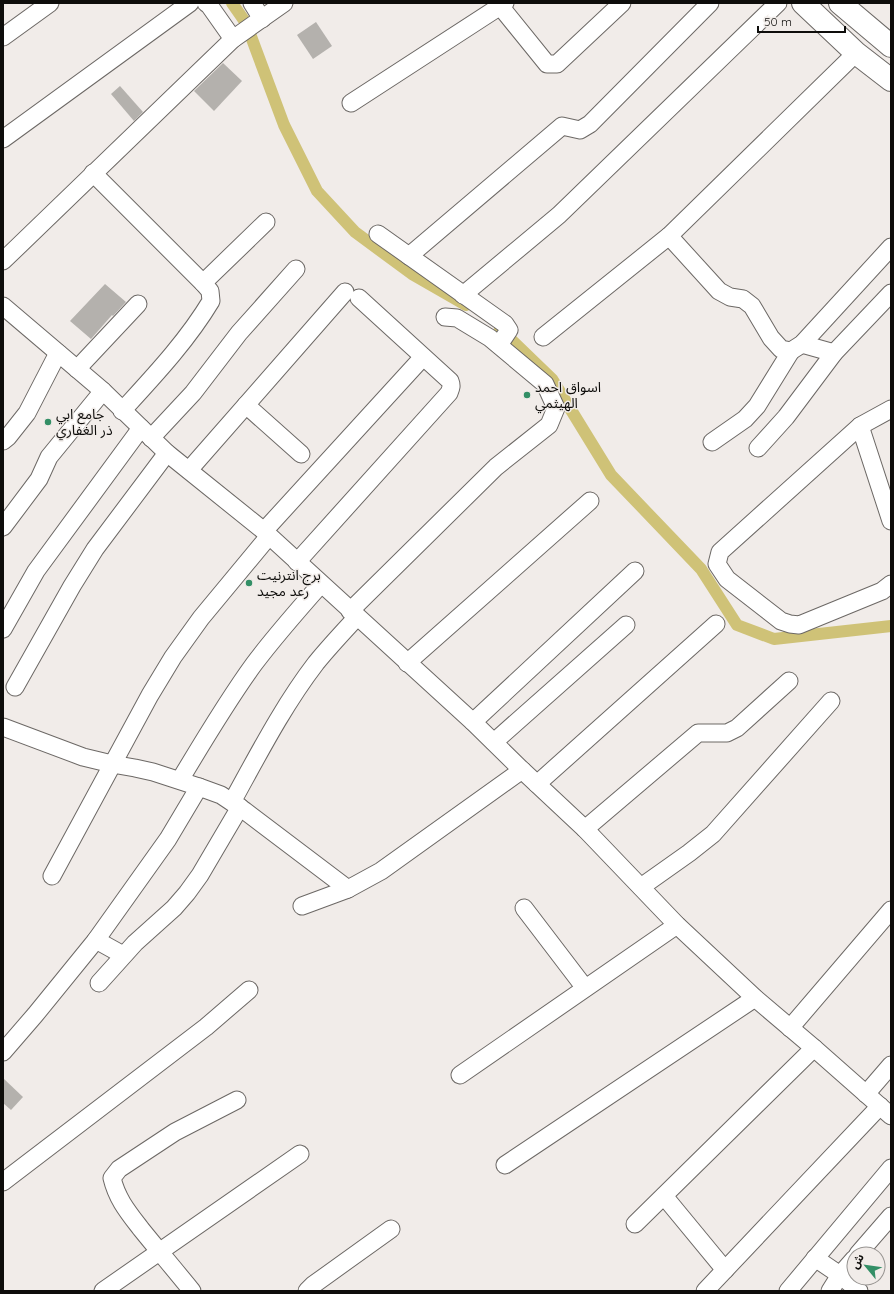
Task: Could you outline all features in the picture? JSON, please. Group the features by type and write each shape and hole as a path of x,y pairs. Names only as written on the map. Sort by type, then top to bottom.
{"main road":[{"path":"803,3 856,53 891,80"},
{"path":"840,3 891,46"}],"street":[{"path":"3,37 50,3"},
{"path":"3,139 190,3"},
{"path":"206,3 233,39"},
{"path":"252,3 260,20"},
{"path":"3,261 233,39 284,3"},
{"path":"351,104 502,5 547,64 557,64 622,3"},
{"path":"408,256 562,126 580,130 590,124 710,3"},
{"path":"463,295 559,215 778,3"},
{"path":"543,337 669,236 856,53"},
{"path":"94,173 203,283 210,292 211,301 201,318 172,355 122,411"},
{"path":"203,283 266,222"},
{"path":"378,234 505,324 509,330 499,345"},
{"path":"669,236 719,291 730,297 743,299 752,306 771,338 781,349 796,347 834,354"},
{"path":"712,442 745,419 757,406 796,347 891,247"},
{"path":"3,629 36,571 146,433 193,393 239,333 296,269"},
{"path":"758,448 786,417 834,354 891,293"},
{"path":"188,470 246,405 352,295 452,384 449,393 298,562"},
{"path":"77,369 138,304"},
{"path":"3,306 103,391 167,453 267,534 298,562 494,742 585,829 677,925 755,998 885,1111 705,1291"},
{"path":"99,983 135,943 174,908 200,875 277,723 316,663 353,614 496,467 549,425 556,408 545,384 490,338 457,318 445,317"},
{"path":"3,441 8,438 27,413 58,353"},
{"path":"52,876 150,695 173,657 201,618 267,534 423,357"},
{"path":"3,527 39,479 49,457 103,391"},
{"path":"246,405 301,454"},
{"path":"891,409 860,426 720,552 717,564 727,579 781,621 799,625 882,591 891,584"},
{"path":"860,426 891,521"},
{"path":"15,687 72,586 95,549 167,453"},
{"path":"407,663 590,501"},
{"path":"473,722 635,571"},
{"path":"180,780 212,727 254,664 280,631 321,584"},
{"path":"537,784 716,624"},
{"path":"494,742 626,625"},
{"path":"585,829 698,733 727,733 737,728 789,681"},
{"path":"641,887 689,854 714,834 831,701"},
{"path":"3,727 83,757 135,768 180,780 221,795 348,889"},
{"path":"302,906 348,889 381,870 522,770"},
{"path":"3,1052 96,940 168,839 199,787"},
{"path":"524,908 585,988"},
{"path":"790,1028 891,910"},
{"path":"460,1075 677,925"},
{"path":"96,940 123,955"},
{"path":"3,1182 206,1027 249,990"},
{"path":"505,1165 755,998"},
{"path":"635,1224 814,1048"},
{"path":"866,1094 891,1066"},
{"path":"192,1291 159,1252 124,1206 115,1192 112,1178 119,1169 175,1132 237,1100"},
{"path":"103,1291 300,1154"},
{"path":"788,1291 891,1168"},
{"path":"664,1196 725,1270"},
{"path":"865,1246 891,1216"},
{"path":"307,1291 313,1285 391,1229"},
{"path":"815,1258 840,1275 859,1291"},
{"path":"830,1291 846,1268"}],"building":[{"path":"316,22 332,46 313,59 297,35"},
{"path":"223,63 242,81 214,111 194,91"},
{"path":"120,86 143,112 134,121 111,94"},
{"path":"105,284 126,302 113,316 112,315 91,339 70,321"},
{"path":"3,1078 23,1097 11,1110 3,1103"}],"waterway":[{"path":"232,3 246,23 284,125 317,191 355,232 412,274 466,305"},
{"path":"500,329 552,379 611,475 701,569 737,625 774,639 891,626"}],"place":[{"name":"اسواق احمد الهيثمي","path":"527,395"},
{"name":"جامع ابي ذر الغفاري","path":"48,422"},
{"name":"برج انترنيت رعد مجيد","path":"249,583"}]}
